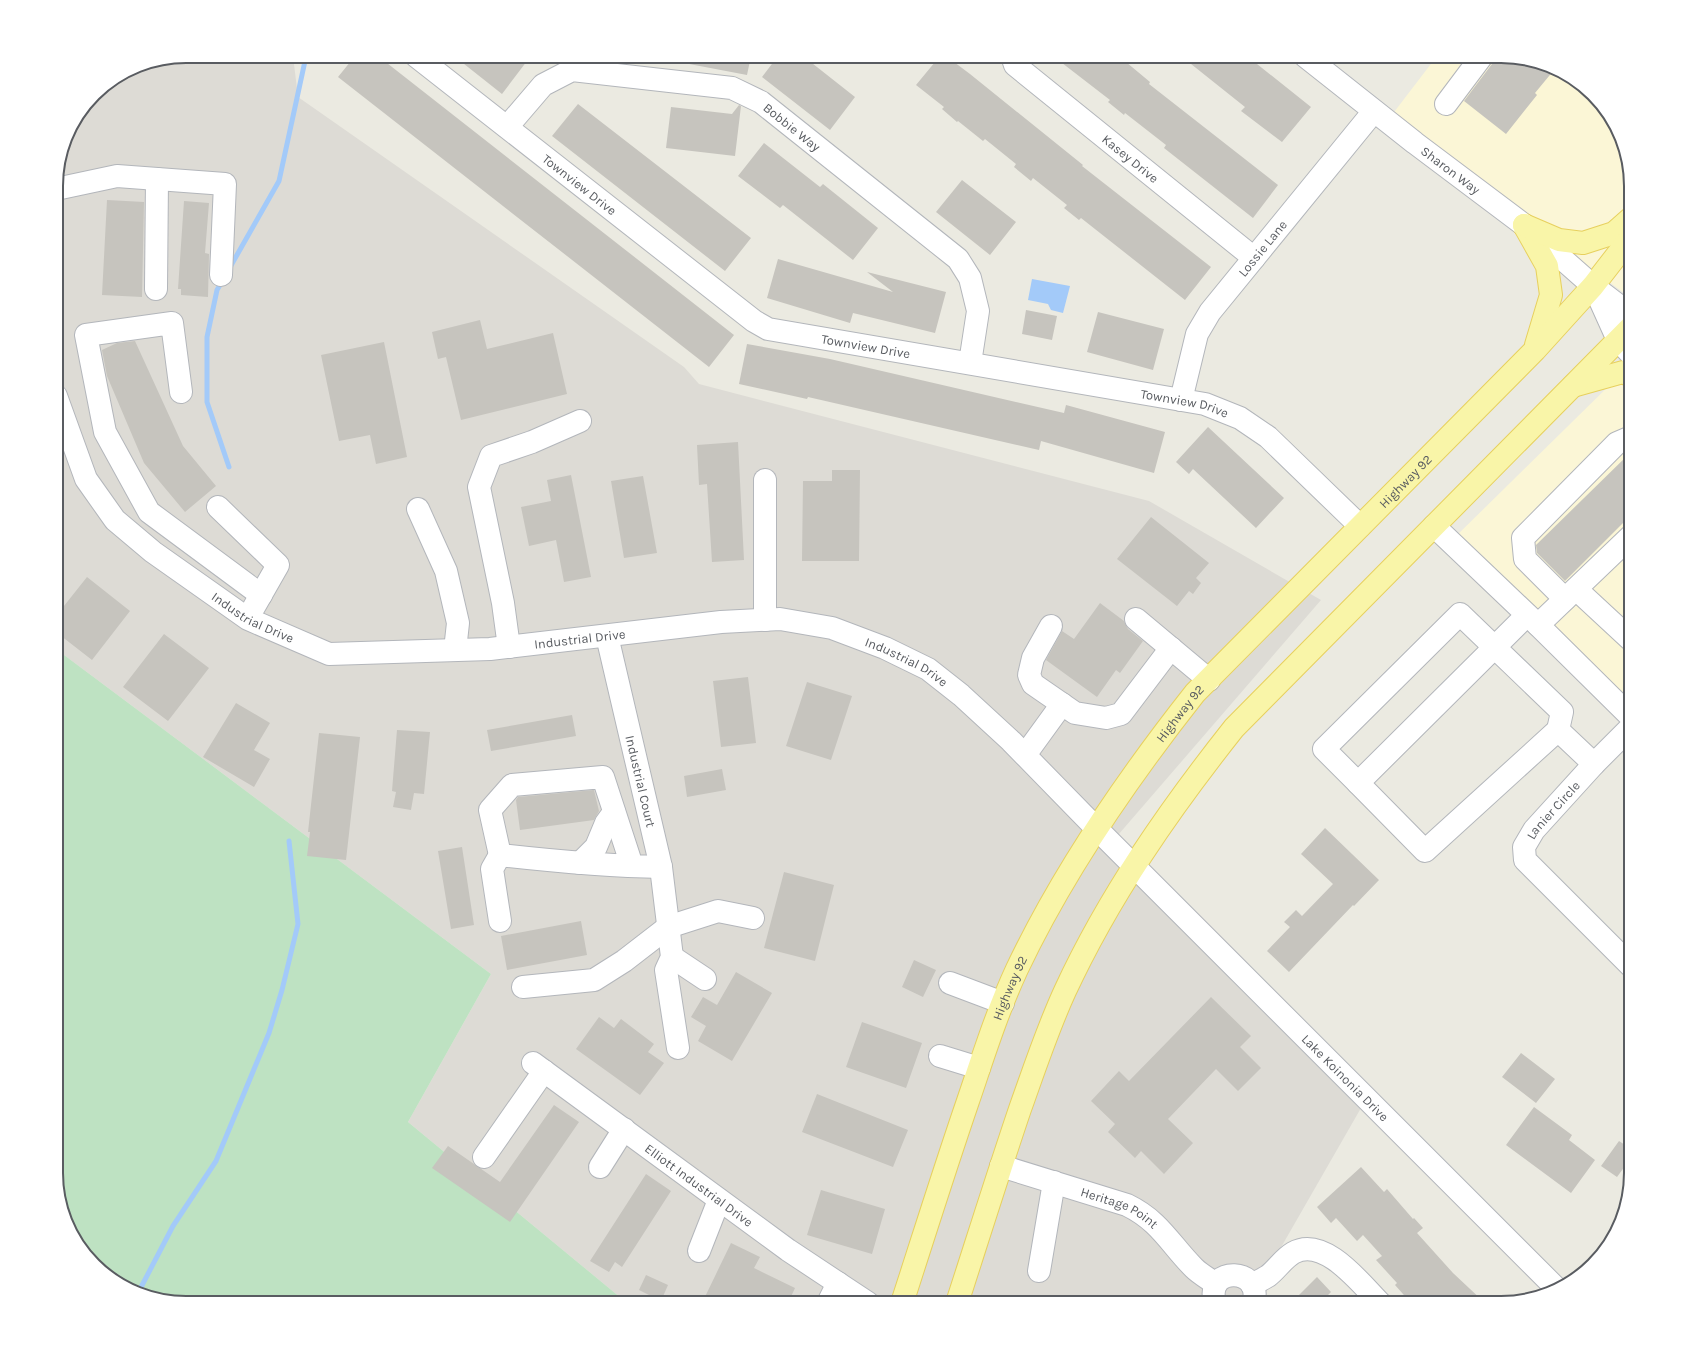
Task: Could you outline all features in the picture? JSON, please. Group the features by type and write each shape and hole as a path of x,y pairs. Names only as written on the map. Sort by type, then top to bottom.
{"main road":[{"path":"1524,225 1559,240 1583,244 1614,233 1624,224"},
{"path":"1524,225 1547,266 1551,295 1535,350"},
{"name":"Highway 92","path":"904,1296 992,1029 1017,970 1050,905 1096,828 1164,733 1195,694 1535,350 1593,286 1624,246"},
{"path":"959,1296 1001,1166 1042,1047 1065,992 1096,930 1134,865 1205,764 1234,728 1572,387 1624,343"},
{"path":"1572,387 1624,372"}],"street":[{"name":"Townview Drive","path":"425,63 754,321 768,329 1204,404 1240,418 1268,437 1360,526"},
{"name":"Kasey Drive","path":"1014,63 1254,258"},
{"name":"Sharon Way","path":"1314,63 1374,111 1524,225 1593,286 1624,310"},
{"path":"1446,104 1477,63"},
{"name":"Bobbie Way","path":"506,127 543,85 572,70 732,88 760,102 958,259 970,278 978,311 970,363"},
{"name":"Lossie Lane","path":"1181,400 1197,334 1210,312 1374,111"},
{"path":"63,188 117,176 225,184 221,275"},
{"path":"156,289 157,179"},
{"path":"1593,286 1624,335"},
{"path":"181,392 172,323 86,335 105,432 149,512 261,595"},
{"name":"Industrial Drive","path":"63,415 86,479 115,520 153,552 248,619 329,654 509,647 721,622 780,619 832,628 885,648 928,669 961,695 1025,756 1134,865"},
{"path":"509,647 503,603 479,487 490,456 532,442 580,421"},
{"path":"1624,440 1618,443 1523,538 1525,559 1624,635"},
{"path":"765,480 765,620"},
{"path":"115,520 140,496"},
{"path":"218,507 278,565 248,619"},
{"path":"418,509 446,571 458,623 455,650"},
{"path":"1434,526 1624,710"},
{"path":"1358,783 1495,648 1570,594 1624,543"},
{"path":"1460,614 1562,712 1558,730 1425,851 1324,749 1460,614"},
{"path":"1136,619 1209,680"},
{"path":"1051,626 1033,658 1029,675 1033,684 1075,713 1106,718 1121,714 1171,648"},
{"name":"Industrial Court","path":"606,636 661,867 672,957"},
{"path":"1025,756 1062,704"},
{"path":"1558,730 1594,764"},
{"name":"Lanier Circle","path":"1624,735 1594,764 1534,830 1524,847 1525,860 1624,959"},
{"path":"500,921 492,869 500,855 490,810 512,785 603,777 632,866"},
{"path":"580,863 596,847 606,823 614,812"},
{"path":"500,855 580,863 661,867"},
{"name":"Lake Koinonia Drive","path":"1134,865 1552,1284"},
{"path":"523,987 594,980 624,961 668,927 718,911 753,918"},
{"path":"678,1048 666,970 672,957 705,979"},
{"path":"950,984 1003,1003"},
{"path":"940,1056 979,1068"},
{"name":"Elliott Industrial Drive","path":"484,1157 538,1067 788,1250 858,1296"},
{"path":"600,1167 624,1129"},
{"name":"Heritage Point","path":"1001,1166 1138,1210 1154,1222 1215,1294"},
{"path":"1039,1271 1054,1182"},
{"path":"698,1251 719,1200"},
{"path":"1252,1294 1268,1275 1294,1252 1309,1249 1316,1250 1339,1262 1373,1296"},
{"path":"1215,1294 1221,1279 1234,1274 1248,1279 1252,1294"},
{"path":"832,1296 838,1283"}],"shaded area":[{"path":"178,63 294,63 298,97 684,367 699,384 1149,501 1321,600 1112,842 1365,1101 1253,1296 619,1296 408,1122 491,974 63,654 63,178 65,162 72,139 84,118 94,105 99,99 118,84 139,72 162,65"},
{"path":"1432,63 1501,63 1525,65 1548,72 1569,84 1588,99 1599,111 1615,139 1620,154 1624,178 1624,293 1388,120"},
{"path":"1624,370 1624,710 1450,542"}],"green space":[{"path":"63,654 491,974 408,1122 619,1296 178,1296 162,1294 139,1287 118,1275 105,1265 88,1248 72,1220 67,1205 63,1181"}],"water":[{"path":"1032,279 1070,286 1063,313 1051,310 1048,304 1028,300"}],"building":[{"path":"349,63 387,63 734,335 709,367 338,77"},
{"path":"463,63 525,63 502,94"},
{"path":"684,63 750,63 747,75"},
{"path":"773,63 812,63 855,97 830,130 762,77"},
{"path":"934,63 955,63 1083,165 1082,166 1211,267 1185,300 1081,218 1079,220 1064,208 1067,205 1033,178 1031,181 1014,167 1016,164 985,139 983,141 958,121 957,122 942,109 944,107 916,85"},
{"path":"1062,63 1127,63 1150,82 1149,84 1278,185 1253,218 1164,148 1166,145 1125,113 1124,115 1108,102 1110,100"},
{"path":"1190,63 1256,63 1311,107 1282,142 1241,111 1245,107"},
{"path":"1493,63 1525,65 1551,74 1535,93 1537,95 1506,134 1464,101"},
{"path":"578,104 751,238 725,271 552,136"},
{"path":"739,105 741,106 735,156 666,148 671,107 732,114"},
{"path":"764,143 820,187 823,184 878,228 853,260 783,205 780,208 738,176"},
{"path":"962,180 1016,222 990,255 936,212"},
{"path":"107,200 144,202 142,297 102,295"},
{"path":"184,201 209,203 205,253 209,254 208,297 181,295 181,289 178,289"},
{"path":"778,259 893,292 867,272 946,292 935,333 853,313 850,323 767,298"},
{"path":"1026,310 1057,316 1052,340 1022,334"},
{"path":"1098,312 1164,329 1153,370 1087,352"},
{"path":"480,320 487,349 553,333 567,394 461,420 446,357 438,359 432,332"},
{"path":"135,341 183,446 216,486 185,512 144,463 107,376 102,350 117,343"},
{"path":"384,342 407,457 376,464 370,435 339,441 321,355"},
{"path":"747,344 830,359 1064,413 1066,405 1165,432 1154,473 1041,441 1039,450 808,397 807,399 739,384"},
{"path":"1208,427 1284,498 1256,528 1193,469 1189,474 1176,462"},
{"path":"738,442 744,560 712,562 707,484 699,485 697,445"},
{"path":"1624,459 1624,522 1565,581 1537,553 1536,545"},
{"path":"832,470 860,470 859,561 802,561 803,481 832,481"},
{"path":"571,475 591,577 564,582 556,540 529,546 521,507 551,501 547,480"},
{"path":"643,476 657,553 624,558 611,481"},
{"path":"1151,517 1209,563 1196,578 1201,583 1193,594 1189,591 1177,606 1117,559"},
{"path":"87,577 130,611 92,660 63,637 63,607"},
{"path":"1100,603 1124,621 1128,629 1143,641 1120,673 1116,670 1097,697 1046,660 1062,631 1074,639"},
{"path":"164,634 209,668 168,721 123,687"},
{"path":"748,677 756,743 721,747 713,681"},
{"path":"807,682 852,696 831,760 786,746"},
{"path":"236,703 270,723 254,750 270,759 254,787 203,757"},
{"path":"572,715 576,736 491,751 487,730"},
{"path":"397,730 430,732 424,794 414,793 411,810 393,807 396,792 392,791"},
{"path":"319,733 360,737 346,860 307,856 310,832 308,832"},
{"path":"722,769 726,790 687,797 684,776"},
{"path":"594,790 599,811 594,820 520,830 516,800 518,797"},
{"path":"1325,828 1379,880 1289,972 1267,951 1290,927 1284,922 1296,910 1302,916 1333,884 1301,854"},
{"path":"462,847 474,925 451,929 438,851"},
{"path":"784,872 834,885 815,961 764,948"},
{"path":"581,921 587,955 507,970 501,936"},
{"path":"914,960 936,970 923,997 902,987"},
{"path":"736,972 772,993 732,1061 698,1041 706,1026 691,1017 703,997 717,1005"},
{"path":"1211,997 1251,1036 1240,1047 1261,1068 1238,1091 1216,1069 1168,1119 1193,1143 1164,1174 1141,1151 1135,1158 1108,1132 1115,1124 1091,1101 1119,1071 1129,1081"},
{"path":"599,1017 614,1028 621,1019 654,1044 648,1052 664,1063 640,1095 576,1049"},
{"path":"862,1022 922,1043 906,1088 846,1067"},
{"path":"1521,1053 1555,1079 1536,1103 1502,1077"},
{"path":"817,1094 908,1130 893,1167 802,1132"},
{"path":"554,1105 579,1122 510,1222 432,1168 448,1146 500,1182"},
{"path":"1534,1107 1572,1135 1569,1140 1595,1160 1571,1193 1506,1145"},
{"path":"1619,1141 1624,1144 1624,1168 1617,1177 1601,1166"},
{"path":"1361,1167 1384,1192 1387,1189 1413,1219 1414,1218 1423,1228 1417,1233 1453,1273 1478,1296 1405,1296 1395,1285 1397,1283 1376,1260 1382,1256 1363,1235 1357,1241 1336,1218 1331,1223 1317,1207"},
{"path":"646,1174 671,1191 622,1267 615,1262 609,1272 590,1261"},
{"path":"821,1190 885,1209 872,1254 807,1235"},
{"path":"731,1243 760,1257 754,1268 795,1288 791,1296 705,1296"},
{"path":"646,1275 668,1285 663,1296 651,1296 639,1290"},
{"path":"1317,1277 1331,1292 1328,1295 1329,1296 1298,1296"}],"waterway":[{"path":"229,269 279,181 305,63"},
{"path":"223,280 217,290 207,337 207,402 229,467"},
{"path":"141,1288 173,1226 216,1161 269,1033 282,990 298,924 289,841"}]}
